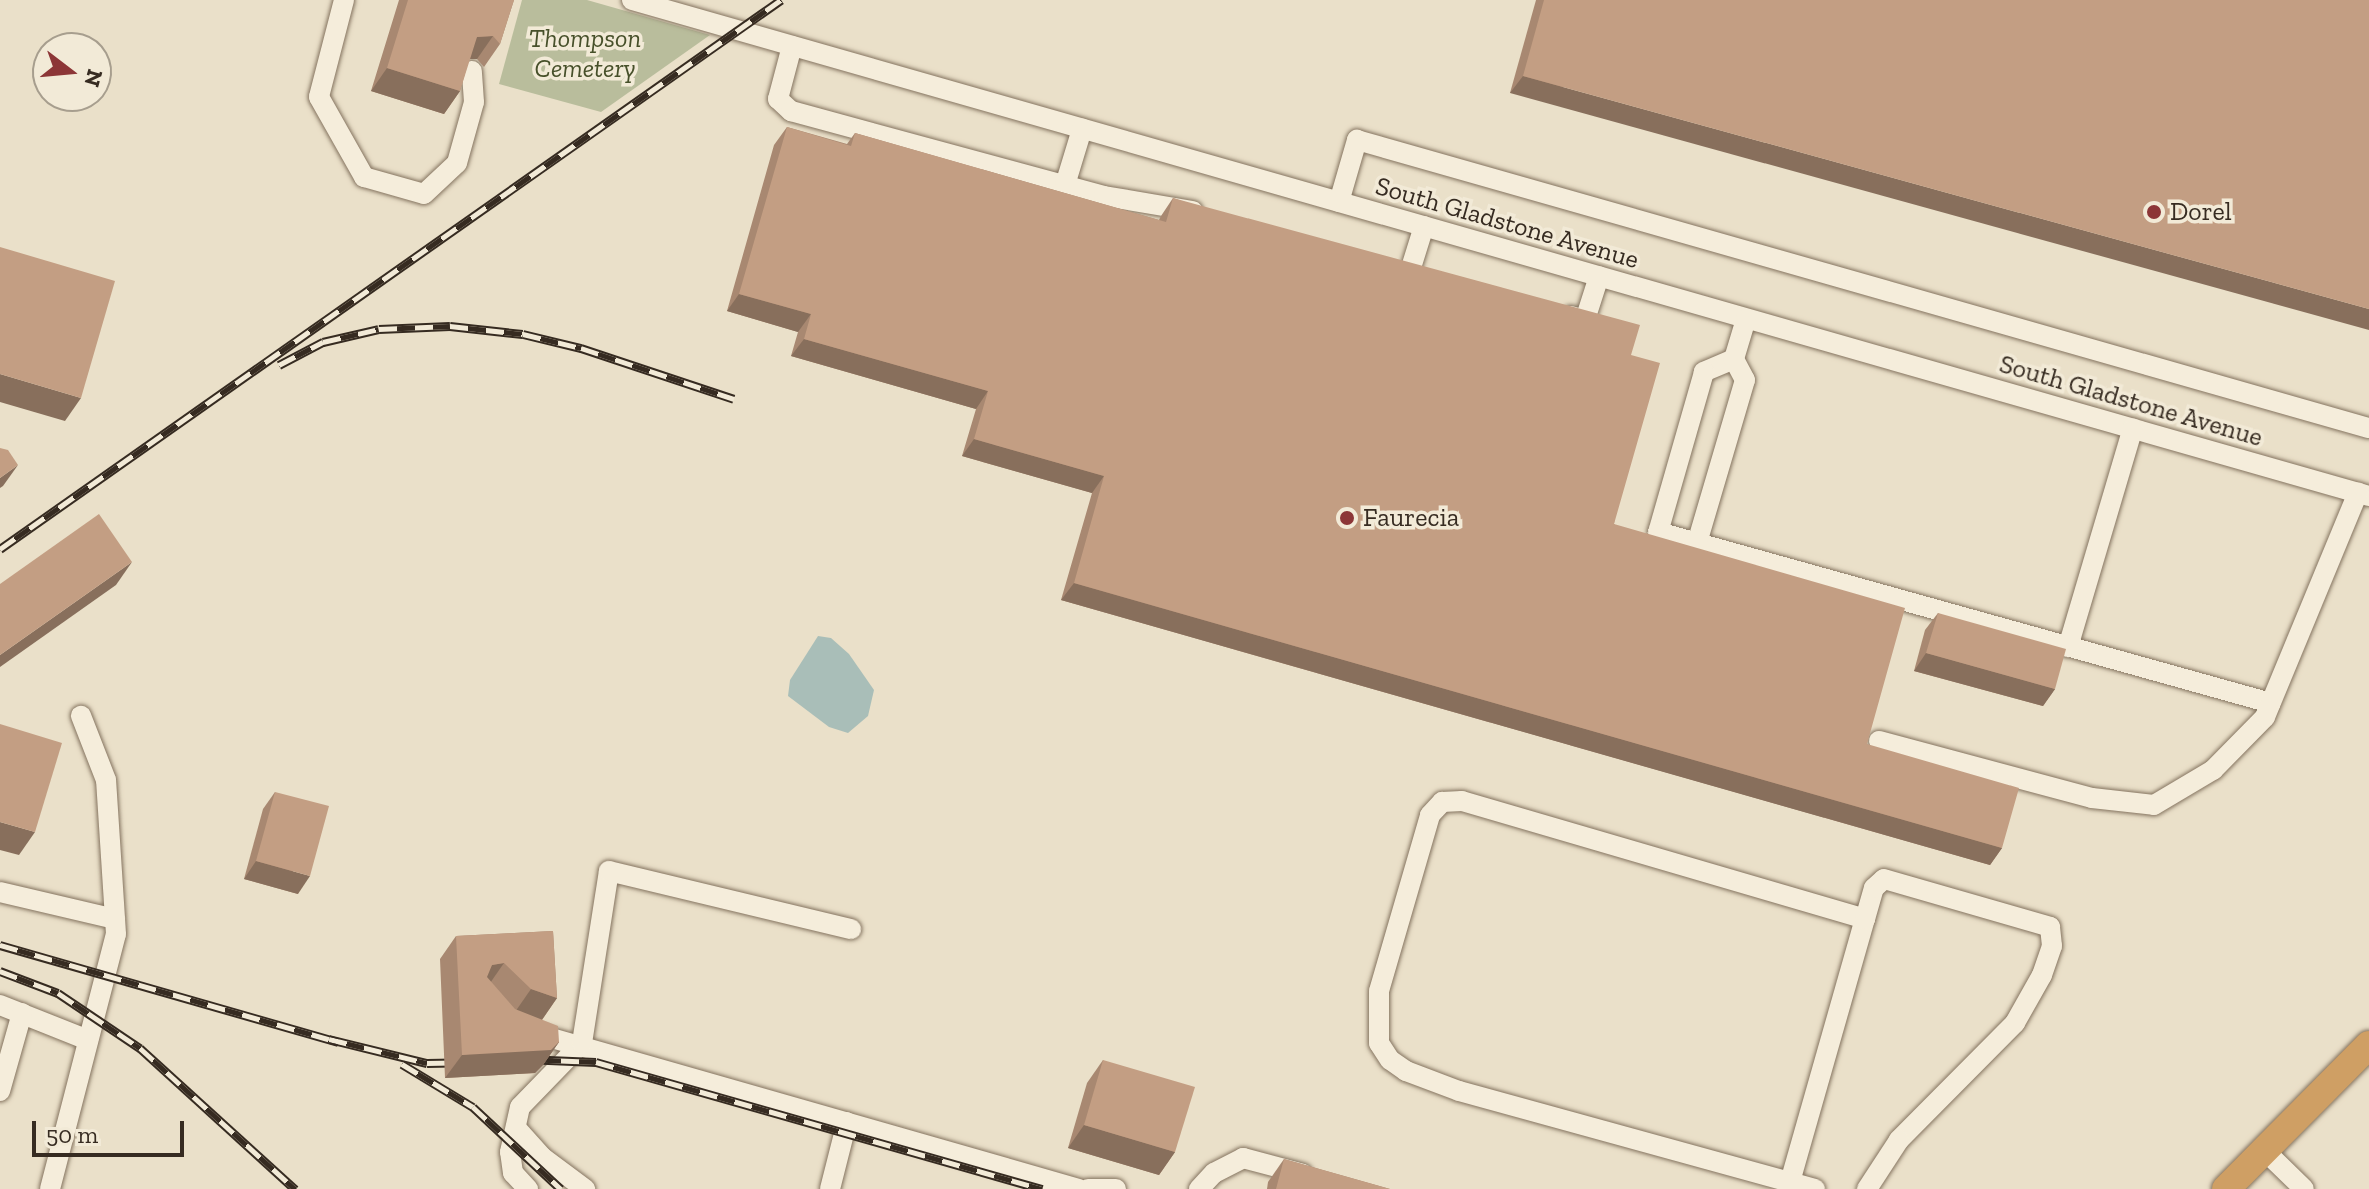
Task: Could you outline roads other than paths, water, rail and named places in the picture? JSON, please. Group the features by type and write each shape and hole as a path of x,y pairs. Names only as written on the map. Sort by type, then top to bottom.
{"highway":[{"path":"2226,1189 2369,1045"}],"street":[{"path":"344,0 319,97 364,177 424,194 457,163 474,102 472,71"},
{"name":"South Gladstone Avenue","path":"632,0 680,6 792,46 2364,494"},
{"path":"792,46 778,99 791,111 1065,185 1219,218"},
{"path":"1065,185 1082,129"},
{"path":"1339,202 1357,140 2369,428"},
{"path":"1410,271 1424,226"},
{"path":"1556,312 1585,320 1599,276"},
{"path":"1697,543 1745,380 1734,359 1746,319"},
{"path":"1734,359 1704,372 1658,532 2271,703"},
{"path":"2068,647 2133,428"},
{"path":"1879,741 2092,798 2154,805 2213,770 2265,717 2364,494"},
{"path":"50,1189 116,934 106,780 81,716"},
{"path":"1815,1189 1406,1071 1379,1043 1379,991 1430,815 1442,802 1476,805 1865,919"},
{"path":"502,1189 520,1107 582,1043 609,871 851,929"},
{"path":"1790,1182 1874,888 1884,879 1898,880 2044,922 2053,936 2042,975 2015,1023 1899,1140 1867,1189"},
{"path":"0,892 115,919"},
{"path":"0,1005 88,1040"},
{"path":"0,1091 22,1013"},
{"path":"517,1028 582,1043 1079,1189"},
{"path":"830,1189 847,1122"},
{"path":"516,1128 542,1157 585,1189"},
{"path":"2265,1151 2304,1189"},
{"path":"510,1152 513,1173 528,1189"},
{"path":"1199,1189 1214,1173 1243,1158 1331,1181"},
{"path":"1088,1189 1116,1189"}],"water":[{"path":"818,636 831,638 849,654 874,690 868,716 848,733 829,727 788,696 790,680"}],"railway":[{"path":"0,549 781,0"},
{"path":"279,365 323,342 379,329 450,326 523,334 581,348 734,399"},
{"path":"0,945 338,1042"},
{"path":"0,971 58,993 140,1048 295,1189"},
{"path":"329,1039 427,1063 466,1062"},
{"path":"525,1059 596,1062 1042,1189"},
{"path":"402,1064 473,1107 561,1189"}],"place":[{"name":"Dorel","path":"2154,212"},
{"name":"Faurecia","path":"1347,518"}],"park label":[{"name":"Thompson Cemetery","path":"585,54"}]}
